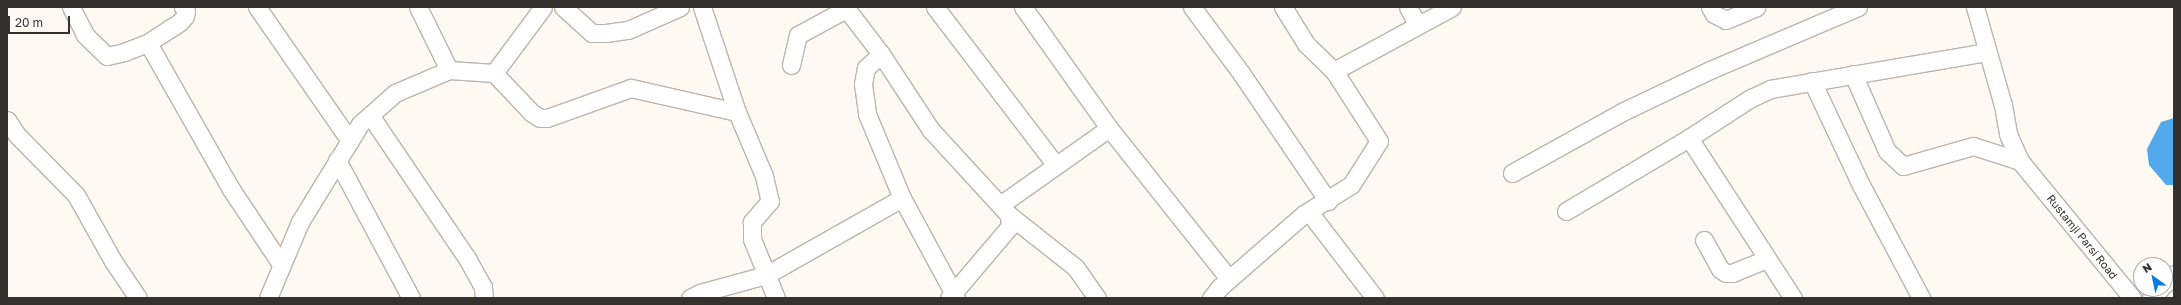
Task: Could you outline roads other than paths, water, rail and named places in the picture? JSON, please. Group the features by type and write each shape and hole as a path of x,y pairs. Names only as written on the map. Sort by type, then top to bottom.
{"street":[{"path":"71,7 85,35 107,56 124,52 148,43 180,22 185,16 186,11 183,7"},
{"path":"257,7 350,141"},
{"path":"418,7 449,70"},
{"path":"494,73 543,7"},
{"path":"563,7 592,33 628,30 680,7"},
{"path":"702,7 737,112 764,176 770,201 752,222 752,239 776,298"},
{"path":"935,7 1055,164"},
{"path":"1023,7 1222,291 1309,212 1351,185 1379,141 1334,71 1306,44 1283,7"},
{"path":"1192,7 1241,74 1328,201"},
{"path":"1408,7 1416,24"},
{"path":"1334,71 1416,24 1452,7"},
{"path":"1710,7 1714,14 1726,20 1756,7"},
{"path":"1512,172 1624,111 1710,70 1858,7"},
{"path":"1975,7 1986,52 2003,105 2008,134 2020,161"},
{"path":"792,65 798,35 846,8 881,54 931,130 1004,210 1076,268 1097,298"},
{"path":"148,43 232,189 282,264"},
{"path":"1566,211 1689,138 1748,99 1770,89 1986,52"},
{"path":"881,54 866,68 863,84 866,114 902,198 953,297 1010,226 1004,210"},
{"path":"268,298 300,222 360,124 395,93 449,70 494,73 532,113 540,118 547,118 631,88 737,112"},
{"path":"1853,74 1887,152 1903,166 1973,146 2020,161"},
{"path":"1812,81 1861,184 1921,298"},
{"path":"370,115 468,260 483,287 484,298"},
{"path":"7,120 18,135 76,195 113,261 138,298"},
{"path":"1004,210 1055,164 1109,128"},
{"path":"1689,138 1766,259 1793,298"},
{"path":"337,160 411,298"},
{"name":"Rustamji Parsi Road","path":"2020,161 2132,298"},
{"path":"690,298 700,293 766,275 902,198"},
{"path":"1309,212 1375,298"},
{"path":"1704,240 1720,269 1726,273 1732,273 1766,259"}],"water":[{"path":"2174,118 2174,185 2166,185 2149,165 2147,149 2161,122"}]}
